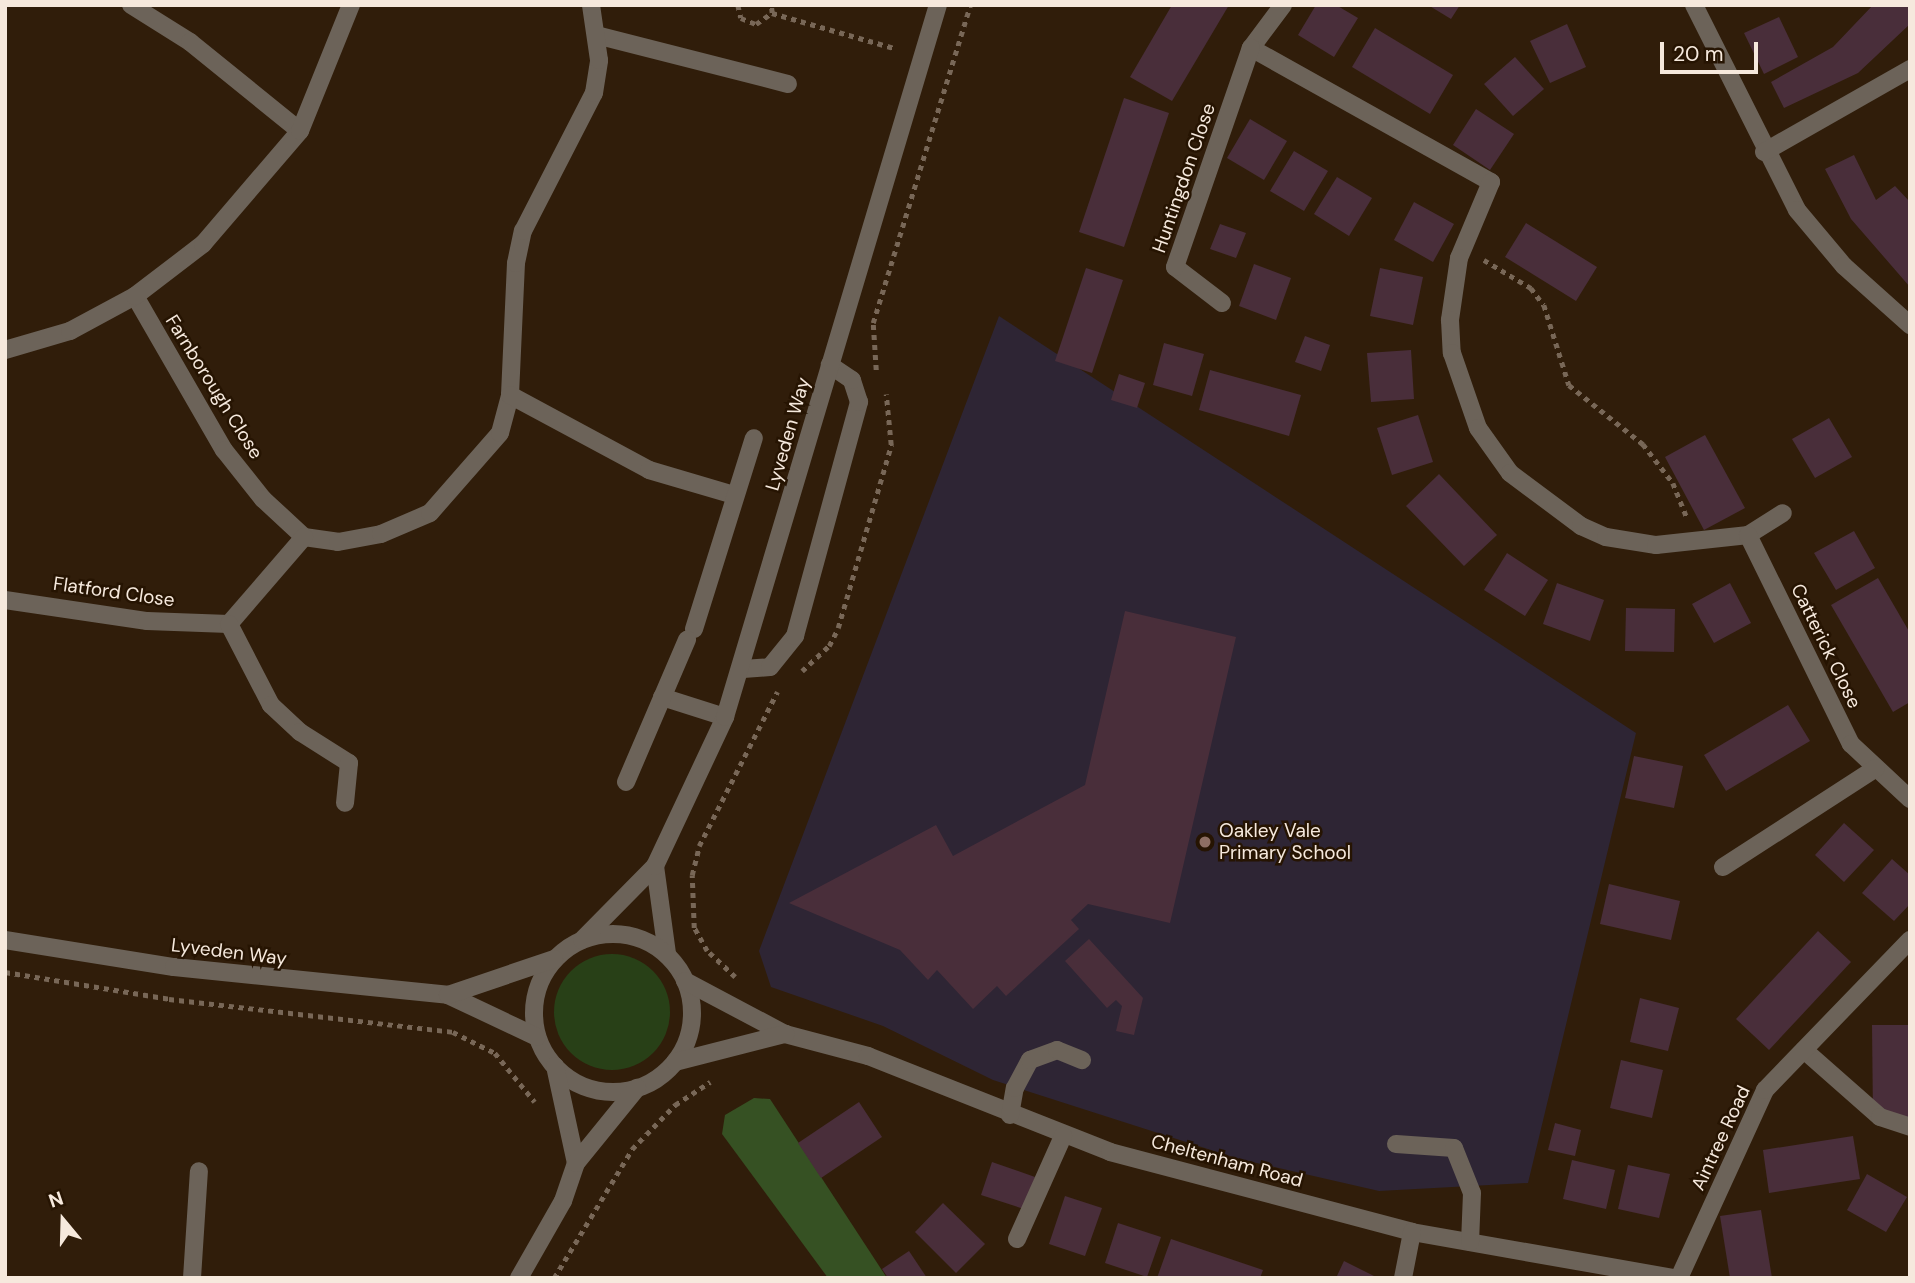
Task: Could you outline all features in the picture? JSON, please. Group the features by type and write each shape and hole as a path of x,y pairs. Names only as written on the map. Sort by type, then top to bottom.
{"street":[{"path":"131,5 190,42 300,131"},
{"path":"5,350 71,331 135,296 203,244 300,131 351,5"},
{"path":"345,803 349,763 300,732 271,705 229,624 304,537 338,542 381,534 430,513 500,433 510,395 516,263 523,231 594,93 596,35 591,5"},
{"name":"Lyveden Way","path":"582,940 655,866 725,717 743,669 830,365 938,5"},
{"name":"Huntingdon Close","path":"1222,303 1175,267 1251,48 1283,5"},
{"path":"1694,5 1764,152 1797,210 1844,266 1910,325"},
{"path":"596,35 788,84"},
{"path":"1251,48 1491,182 1463,247 1452,289 1452,353 1466,399 1491,450 1530,491 1581,526 1606,537 1656,545 1694,544 1748,535 1783,513"},
{"path":"1764,152 1910,69"},
{"name":"Farnborough Close","path":"135,296 224,450 263,499 304,537"},
{"path":"743,669 770,667 795,636 859,402 852,380 830,365"},
{"path":"510,395 649,470 734,495"},
{"path":"626,782 690,635 754,438"},
{"name":"Catterick Close","path":"1748,535 1850,744 1910,799"},
{"name":"Flatford Close","path":"5,600 147,621 229,624"},
{"path":"662,697 725,717"},
{"path":"1723,867 1876,768"},
{"path":"519,1278 563,1201 576,1163 637,1088 675,1062 691,1030 685,981 667,954 655,866"},
{"path":"576,1163 555,1066 537,1037 535,996 554,959 582,940 630,935 667,954"},
{"name":"Lyveden Way","path":"5,940 187,969 448,995 537,1037"},
{"name":"Aintree Road","path":"1676,1278 1765,1090 1910,940"},
{"name":"Lyveden Way","path":"448,995 554,959"},
{"name":"Cheltenham Road","path":"685,981 785,1034 869,1056 1063,1136 1412,1232 1676,1278"},
{"name":"Cheltenham Road","path":"675,1062 785,1034"},
{"path":"1010,1115 1015,1088 1030,1060 1057,1050 1082,1060"},
{"path":"1804,1050 1880,1117 1910,1127"},
{"path":"555,1066 596,1090 637,1088"},
{"path":"1017,1240 1063,1136"},
{"path":"1396,1144 1454,1148 1472,1193 1470,1242"},
{"path":"192,1278 199,1171"},
{"path":"1403,1278 1412,1232"}],"path":[{"path":"738,5 748,23 764,21 772,13"},
{"path":"771,5 772,13"},
{"path":"772,13 894,48"},
{"path":"1463,247 1531,288 1544,306 1569,385 1659,463 1685,505 1694,544"},
{"path":"5,972 169,999 453,1032 495,1053 527,1087 538,1113"},
{"path":"554,1278 632,1149 675,1105 717,1079"}],"shaded area":[{"name":"Oakley Vale Primary School","path":"999,316 1636,733 1528,1183 1379,1191 1239,1159 993,1080 883,1026 771,987 759,951"}],"green space":[{"path":"612,954 634,959 653,971 665,990 670,1012 665,1034 653,1053 634,1065 612,1070 590,1065 571,1053 559,1034 554,1012 559,990 571,971 590,959"},
{"path":"754,1098 770,1099 887,1278 828,1278 722,1134 725,1115"}],"building":[{"path":"1172,5 1229,5 1172,101 1130,77"},
{"path":"1316,5 1336,5 1358,18 1334,57 1298,35"},
{"path":"1428,5 1460,5 1451,19"},
{"path":"1873,5 1910,5 1910,24 1858,73 1784,108 1771,82 1833,47"},
{"path":"1779,17 1798,57 1764,74 1744,33"},
{"path":"1567,24 1586,67 1550,83 1530,41"},
{"path":"1375,28 1453,75 1430,114 1352,67"},
{"path":"1515,57 1544,89 1513,116 1484,84"},
{"path":"1124,98 1169,113 1124,247 1079,232"},
{"path":"1476,109 1514,134 1490,170 1453,145"},
{"path":"1250,119 1287,141 1264,180 1227,158"},
{"path":"1294,151 1328,171 1304,211 1270,191"},
{"path":"1854,155 1876,200 1895,186 1910,202 1910,287 1851,219 1825,169"},
{"path":"1337,177 1372,198 1349,236 1314,214"},
{"path":"1414,202 1454,224 1433,262 1394,240"},
{"path":"1526,223 1597,267 1576,301 1505,257"},
{"path":"1220,224 1246,233 1236,258 1210,249"},
{"path":"1254,264 1291,278 1276,320 1239,306"},
{"path":"1086,268 1123,280 1092,373 1055,361"},
{"path":"1380,268 1423,277 1413,325 1370,316"},
{"path":"1305,336 1330,345 1321,371 1295,362"},
{"path":"1164,343 1204,354 1192,396 1153,385"},
{"path":"1411,350 1414,399 1371,402 1367,353"},
{"path":"1210,370 1301,395 1289,436 1199,410"},
{"path":"1119,374 1145,383 1137,408 1111,400"},
{"path":"1418,415 1433,462 1392,475 1377,428"},
{"path":"1829,418 1852,457 1815,478 1792,439"},
{"path":"1705,435 1745,508 1704,530 1665,457"},
{"path":"1439,474 1497,535 1464,566 1406,506"},
{"path":"1854,531 1875,568 1836,590 1814,553"},
{"path":"1507,553 1548,580 1525,616 1484,590"},
{"path":"1878,578 1910,633 1910,702 1893,712 1831,605"},
{"path":"1557,583 1604,600 1590,641 1543,624"},
{"path":"1730,583 1751,623 1714,643 1692,604"},
{"path":"1626,608 1675,609 1674,652 1625,651"},
{"path":"1125,611 1236,637 1170,923 1088,904 1071,920 1079,929 1006,996 997,986 973,1009 937,970 928,980 900,950 789,903 936,825 953,856 1085,785"},
{"path":"1788,705 1810,741 1726,791 1704,755"},
{"path":"1634,756 1683,766 1674,808 1625,798"},
{"path":"1844,823 1874,850 1844,882 1815,855"},
{"path":"1892,859 1910,875 1910,904 1894,921 1862,893"},
{"path":"1609,884 1680,901 1671,940 1600,924"},
{"path":"1818,931 1851,962 1769,1050 1736,1019"},
{"path":"1089,939 1143,998 1134,1035 1116,1031 1122,1006 1116,1000 1107,1008 1065,961"},
{"path":"1640,998 1679,1008 1668,1051 1630,1042"},
{"path":"1872,1025 1910,1025 1910,1117 1873,1117"},
{"path":"1621,1060 1663,1070 1652,1118 1610,1108"},
{"path":"859,1102 882,1137 821,1178 798,1143"},
{"path":"1555,1123 1581,1130 1575,1156 1548,1150"},
{"path":"1853,1136 1860,1179 1769,1193 1763,1150"},
{"path":"1572,1160 1615,1170 1606,1209 1563,1199"},
{"path":"992,1162 1035,1177 1024,1209 981,1195"},
{"path":"1628,1165 1670,1174 1659,1218 1618,1209"},
{"path":"1867,1174 1907,1197 1886,1232 1847,1210"},
{"path":"1065,1196 1102,1208 1085,1256 1049,1244"},
{"path":"943,1203 985,1244 956,1273 915,1232"},
{"path":"1761,1210 1772,1278 1730,1278 1720,1216"},
{"path":"1118,1223 1161,1237 1147,1277 1105,1263"},
{"path":"1171,1239 1263,1270 1260,1278 1157,1278"},
{"path":"909,1251 927,1278 888,1278 882,1269"},
{"path":"1344,1261 1378,1278 1336,1278"}],"place":[{"name":"Oakley Vale Primary School","path":"1205,842"}]}
